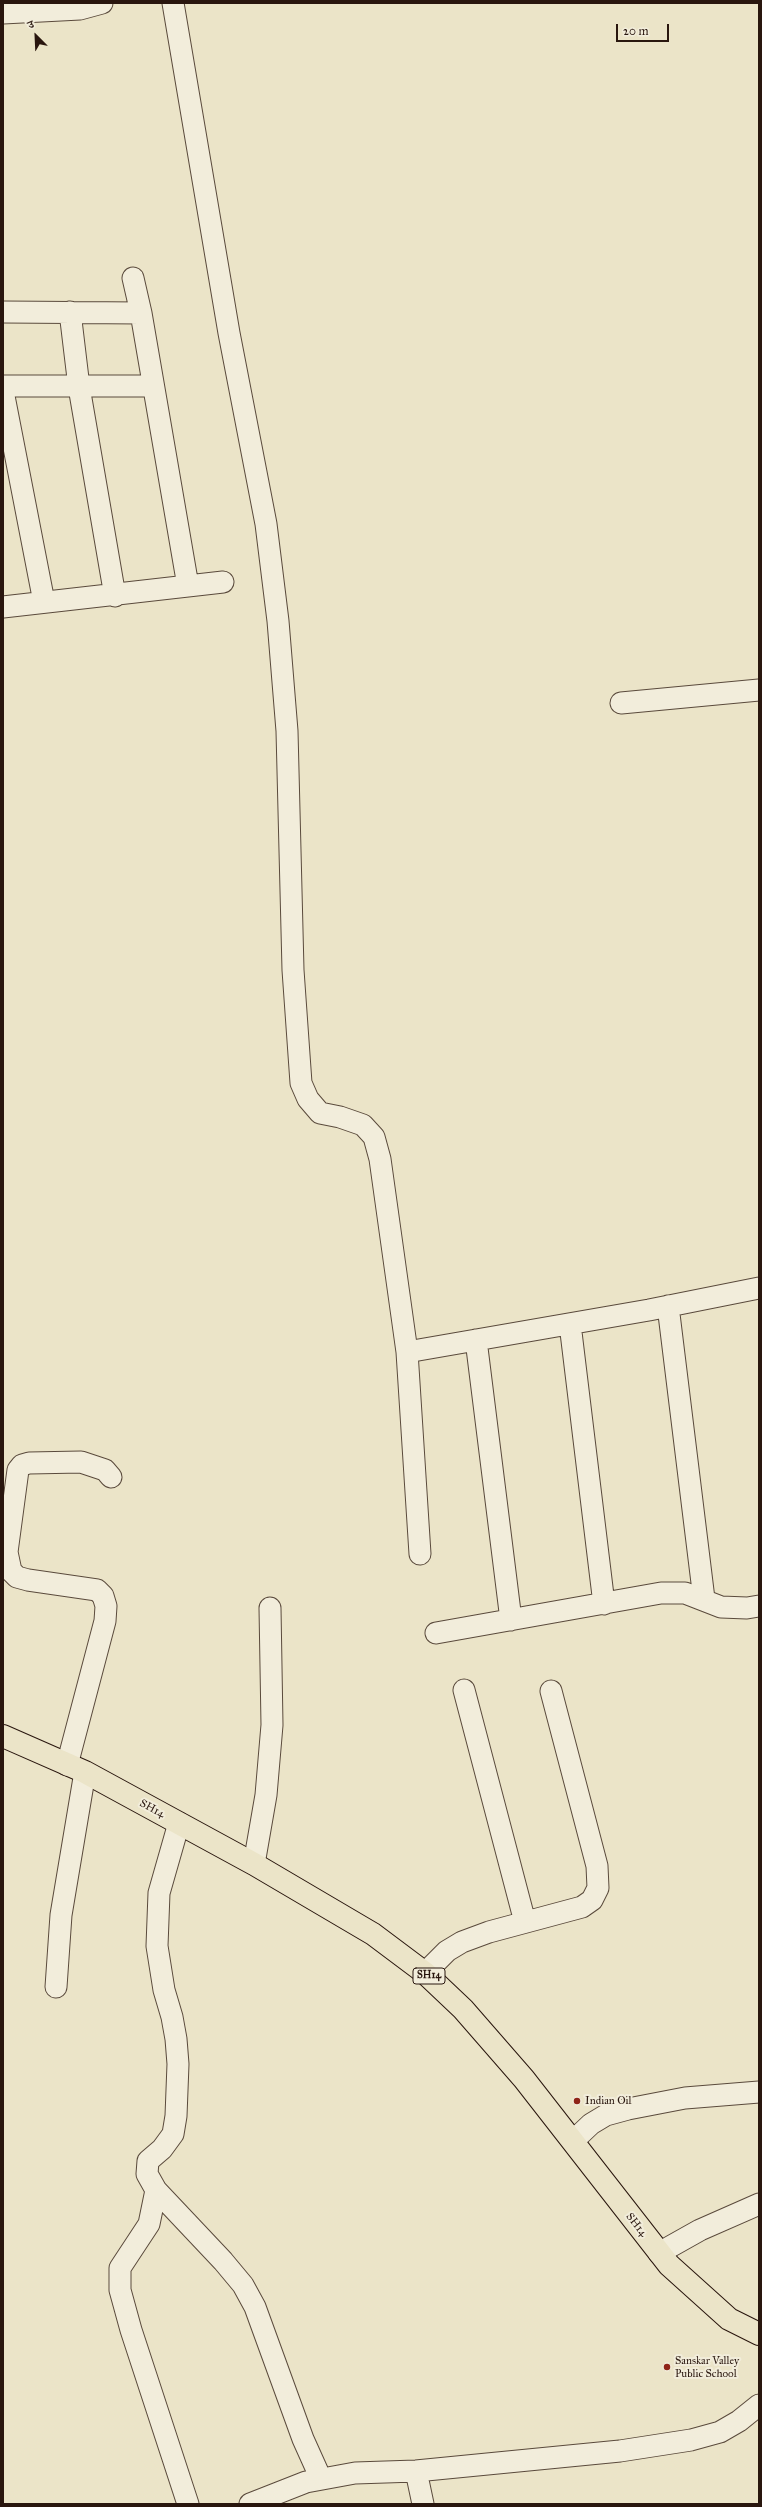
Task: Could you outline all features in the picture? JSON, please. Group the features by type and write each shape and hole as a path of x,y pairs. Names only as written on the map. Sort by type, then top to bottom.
{"main road":[{"name":"SH14","path":"3,1736 76,1769 254,1864 373,1934 425,1973 463,2009 524,2079 659,2253 729,2319 759,2334"}],"street":[{"path":"3,12 80,9 102,3"},
{"path":"173,3 229,332 266,524 278,621 287,732 293,970 301,1083 308,1099 320,1113 340,1117 363,1125 374,1137 380,1159 408,1352 420,1554"},
{"path":"133,278 141,313 188,586"},
{"path":"3,312 141,313"},
{"path":"70,312 79,387 116,596"},
{"path":"3,386 153,386"},
{"path":"3,391 44,602"},
{"path":"3,607 116,596 223,582"},
{"path":"621,702 759,690"},
{"path":"408,1352 570,1324 759,1288"},
{"path":"668,1306 704,1599"},
{"path":"570,1324 604,1604"},
{"path":"476,1340 511,1620"},
{"path":"56,1987 61,1915 76,1769 105,1621 106,1606 103,1596 97,1590 17,1577 11,1572 7,1552 18,1470 22,1465 29,1463 81,1462 105,1470 111,1477"},
{"path":"436,1633 661,1593 685,1593 704,1599 721,1607 747,1608 759,1606"},
{"path":"254,1864 266,1795 272,1725 270,1608"},
{"path":"464,1690 525,1922"},
{"path":"425,1973 447,1951 462,1942 489,1932 582,1908 592,1900 598,1888 597,1866 551,1692"},
{"path":"179,1823 159,1893 157,1946 164,1990 172,2017 176,2039 178,2064 176,2116 173,2134 162,2149 148,2161 147,2174 156,2190 223,2260 243,2285 255,2307 303,2439 321,2479"},
{"path":"573,2141 592,2124 606,2115 628,2109 685,2098 759,2092"},
{"path":"156,2190 148,2224 120,2268 120,2290 131,2330 188,2504"},
{"path":"659,2253 700,2230 759,2204"},
{"path":"250,2504 306,2482 355,2473 416,2471 620,2451 691,2440 720,2432 739,2421 759,2405"},
{"path":"416,2471 423,2504"}],"place":[{"name":"Indian Oil","path":"577,2101"},
{"name":"Sanskar Valley Public School","path":"667,2367"}]}
